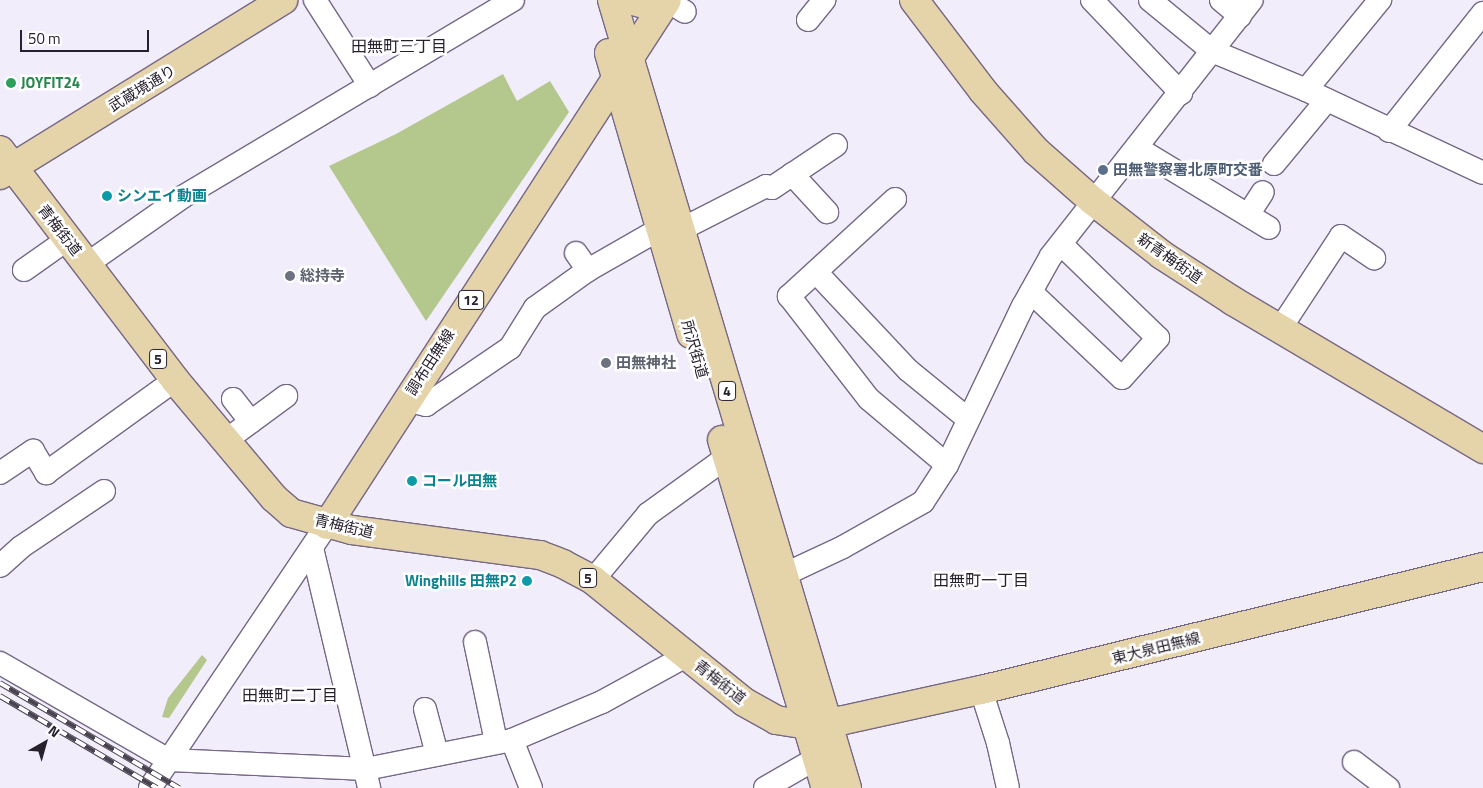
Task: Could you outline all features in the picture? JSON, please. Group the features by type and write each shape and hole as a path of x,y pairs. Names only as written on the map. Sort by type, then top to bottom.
{"main road":[{"name":"武蔵境通り","path":"4,164 282,0"},
{"name":"所沢街道","path":"594,0 623,67 671,229 727,457 818,724"},
{"name":"所沢街道","path":"612,0 636,145 671,229 713,345 783,570 818,724"},
{"path":"630,0 648,4 671,4"},
{"name":"新青梅街道","path":"914,0 983,91 1036,151 1093,202 1162,255 1483,449"},
{"name":"調布田無線","path":"327,524 405,400 623,67 671,4"},
{"path":"578,136 595,129 609,129 636,145"},
{"name":"青梅街道","path":"4,164 68,239 175,380 225,441 291,513 327,524 406,538 540,555 593,580 744,702 776,720 818,724"},
{"name":"東大泉田無線","path":"818,724 981,690 1483,567"},
{"name":"4","path":"818,724 826,788"},
{"name":"4","path":"818,724 847,788"}],"street":[{"path":"314,0 370,86"},
{"path":"87,264 184,196 513,0"},
{"path":"808,20 824,0"},
{"path":"1150,0 1212,50 1306,90 1483,174"},
{"path":"783,570 794,570 843,547 922,502 948,465 968,419 1031,292 1061,244 1246,8 1221,0"},
{"path":"1306,90 1380,0"},
{"path":"1100,3 1181,93"},
{"path":"1389,131 1483,13"},
{"path":"1274,164 1327,100"},
{"path":"405,400 426,405 510,348 535,308 582,261 671,229 766,186 772,188 836,145"},
{"path":"1137,148 1269,228"},
{"path":"792,174 827,212"},
{"path":"1248,215 1263,192"},
{"path":"895,199 789,296 869,399 948,465"},
{"path":"1280,328 1340,236 1374,258"},
{"path":"24,270 68,239"},
{"path":"1031,292 1122,378 1158,338 1061,244"},
{"path":"816,272 908,370 968,419"},
{"path":"0,473 33,451 46,473 175,380"},
{"path":"225,441 259,419 286,396"},
{"path":"234,399 259,419"},
{"path":"593,580 648,514 727,457"},
{"path":"0,566 21,547 104,490"},
{"path":"150,788 327,524"},
{"path":"312,548 368,779"},
{"path":"475,642 504,741 531,788"},
{"path":"0,663 170,760 368,779 437,754 504,741 602,702 686,656"},
{"path":"981,690 998,743 1008,788"},
{"path":"425,709 437,754"},
{"path":"1354,762 1388,788"},
{"path":"765,788 805,765"}],"green space":[{"path":"503,74 517,101 550,81 569,112 426,321 329,166 396,134"},
{"path":"202,655 207,660 169,718 162,717 168,698"}],"railway":[{"path":"0,683 179,788"},
{"path":"0,696 157,788"}],"place":[{"name":"JOYFIT24","path":"11,83"},
{"name":"田無警察署北原町交番","path":"1103,170"},
{"name":"シンエイ動画","path":"107,196"},
{"name":"総持寺","path":"290,276"},
{"name":"田無神社","path":"606,363"},
{"name":"コール田無","path":"412,481"},
{"name":"Winghills 田無P2","path":"527,581"}],"district":[{"name":"田無町三丁目","path":"399,46"},
{"name":"田無町一丁目","path":"981,580"},
{"name":"田無町二丁目","path":"290,695"}]}
